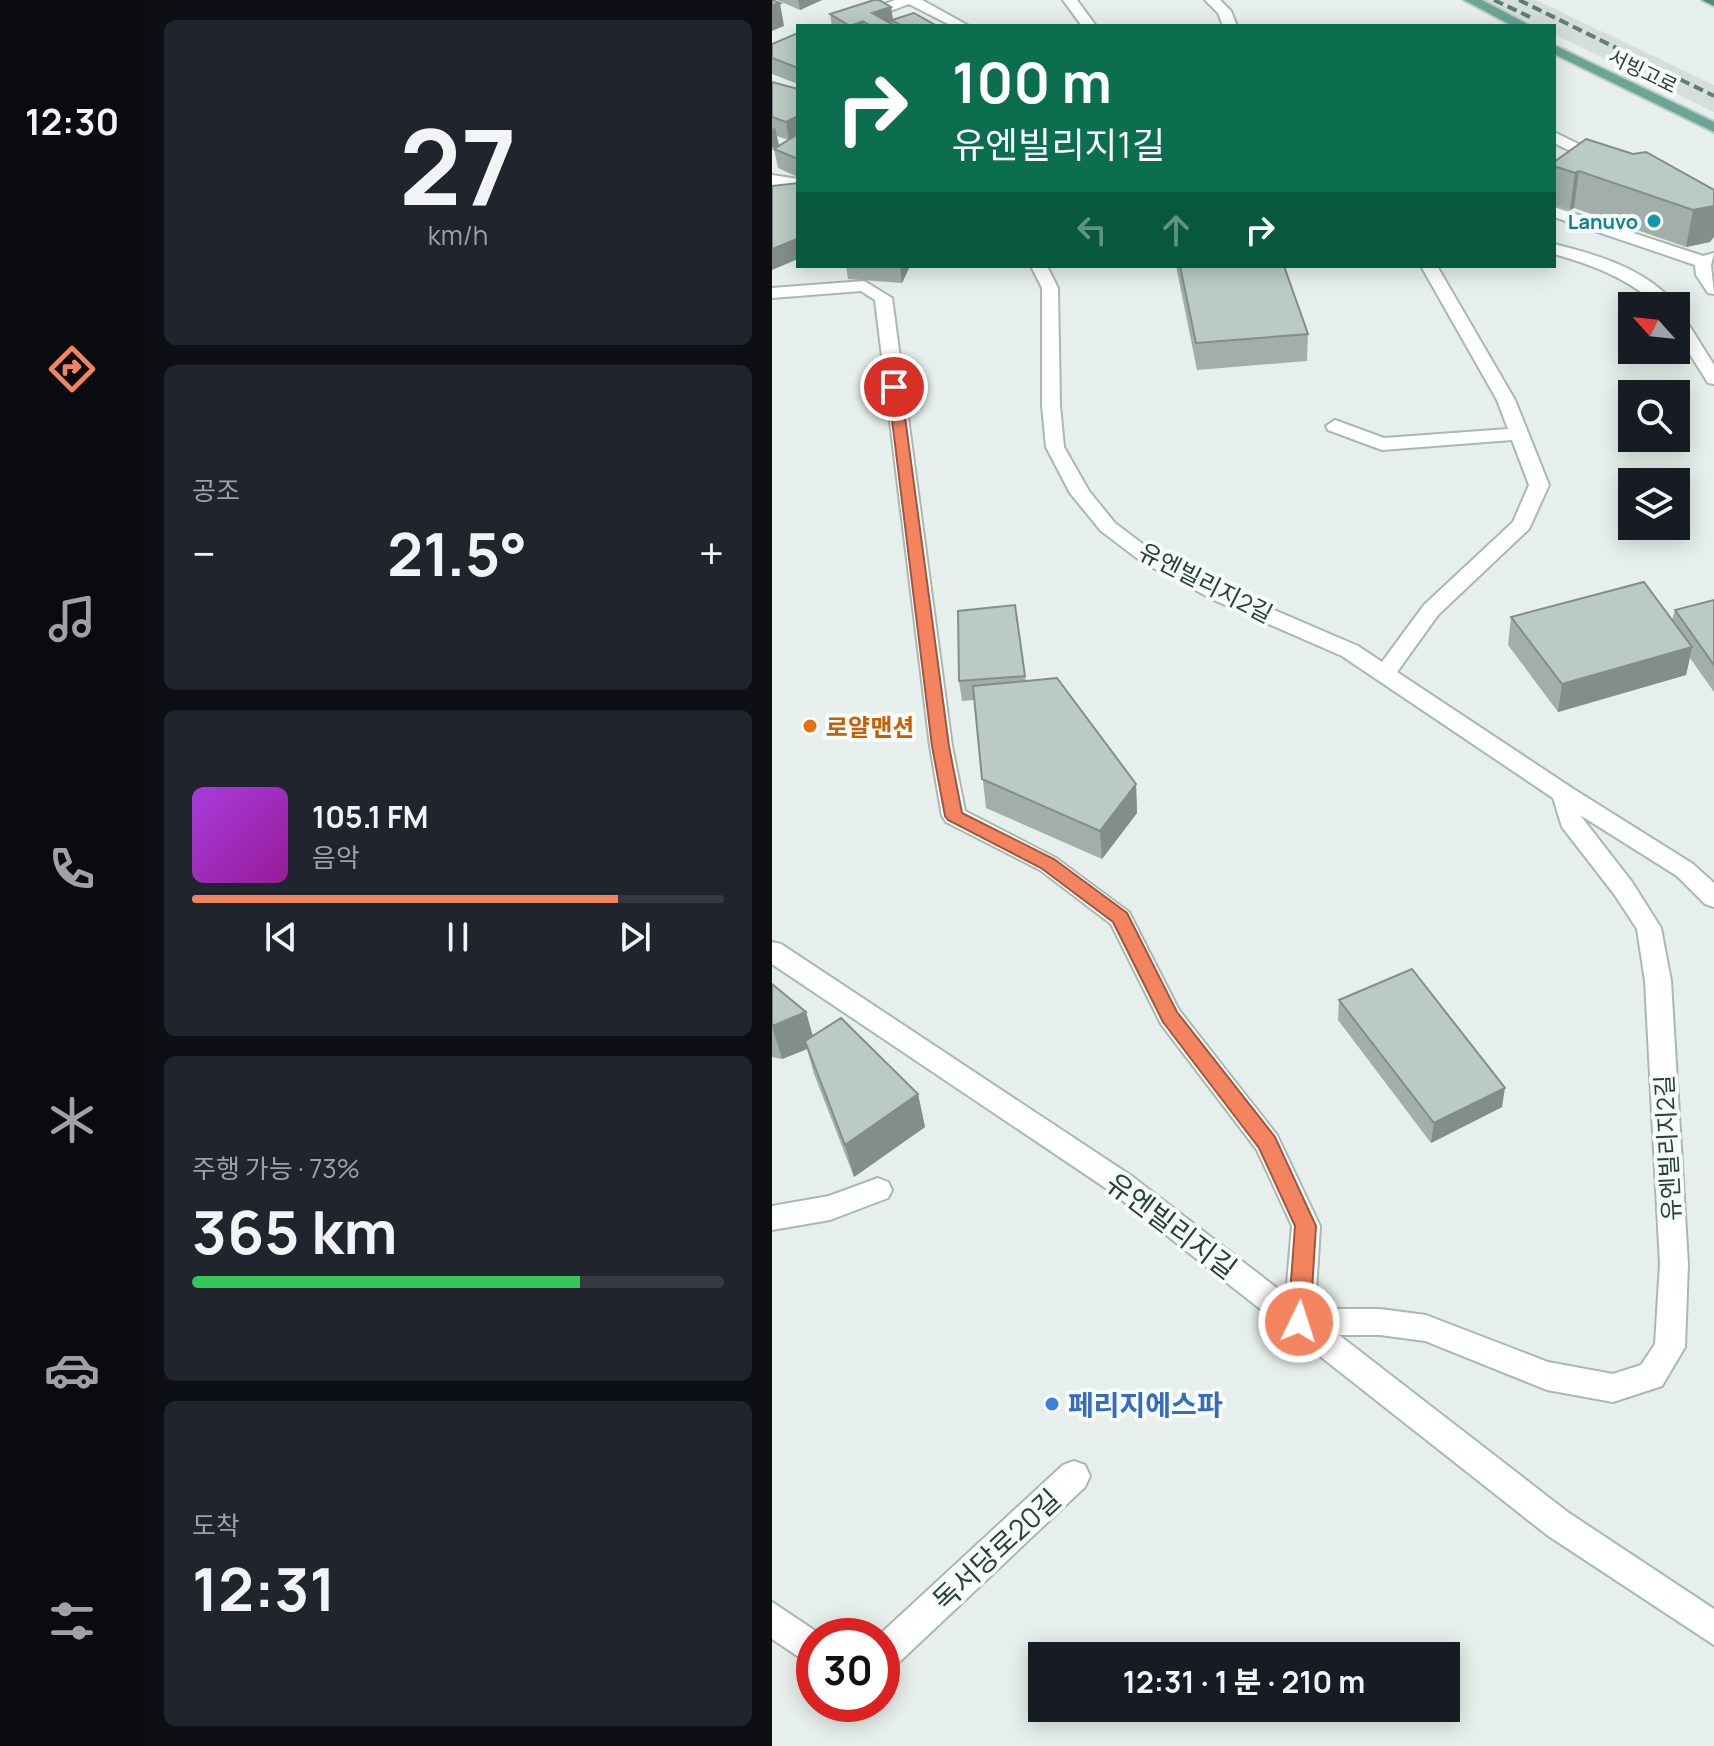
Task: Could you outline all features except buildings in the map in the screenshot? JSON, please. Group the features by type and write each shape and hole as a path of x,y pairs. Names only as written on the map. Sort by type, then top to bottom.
{"main road":[{"path":"1455,0 1504,24"},
{"path":"1471,0 1520,24"},
{"name":"서빙고로","path":"1556,42 1714,120"},
{"name":"서빙고로","path":"1556,50 1714,128"}],"street":[{"path":"843,24 909,0 958,24"},
{"path":"1070,0 1088,24"},
{"path":"1212,0 1224,11 1229,24"},
{"path":"1556,138 1623,171"},
{"path":"772,180 796,184"},
{"path":"1556,213 1708,260 1704,275 1714,289"},
{"path":"1556,250 1601,262 1645,283 1654,292"},
{"name":"유엔빌리지2길","path":"1040,268 1050,288 1055,447 1080,493 1108,527 1149,558 1223,596 1350,651 1564,794 1570,821 1623,888 1649,928 1658,981 1673,1248 1670,1347 1651,1376 1613,1388 1547,1376 1426,1328 1380,1322 1299,1322"},
{"path":"1384,674 1431,610 1522,525 1539,485 1506,400 1430,268"},
{"path":"772,293 864,286 883,298 941,746 954,816 1048,864 1120,918 1170,1017 1267,1143 1306,1226 1299,1322"},
{"path":"1690,340 1714,379"},
{"path":"1335,426 1382,444 1518,434"},
{"path":"1564,794 1685,870 1714,898"},
{"name":"유엔빌리지길","path":"772,951 1123,1185 1558,1524 1714,1628"},
{"path":"772,1218 830,1208 878,1190"},
{"name":"독서당로20길","path":"900,1638 1074,1476"},
{"path":"772,1619 796,1637"}],"shaded area":[{"path":"1484,0 1536,0 1714,85 1714,112 1556,35 1556,24 1533,24"}],"railway":[{"path":"1494,0 1530,17"},
{"path":"1519,0 1714,96"}],"place":[{"name":"Lanuvo","path":"1654,221"},
{"name":"로얄맨션","path":"810,726"},
{"name":"페리지에스파","path":"1052,1404"}],"route":[{"path":"894,387 941,746 954,816 1048,864 1120,918 1170,1017 1267,1143 1306,1226 1299,1322"}]}
